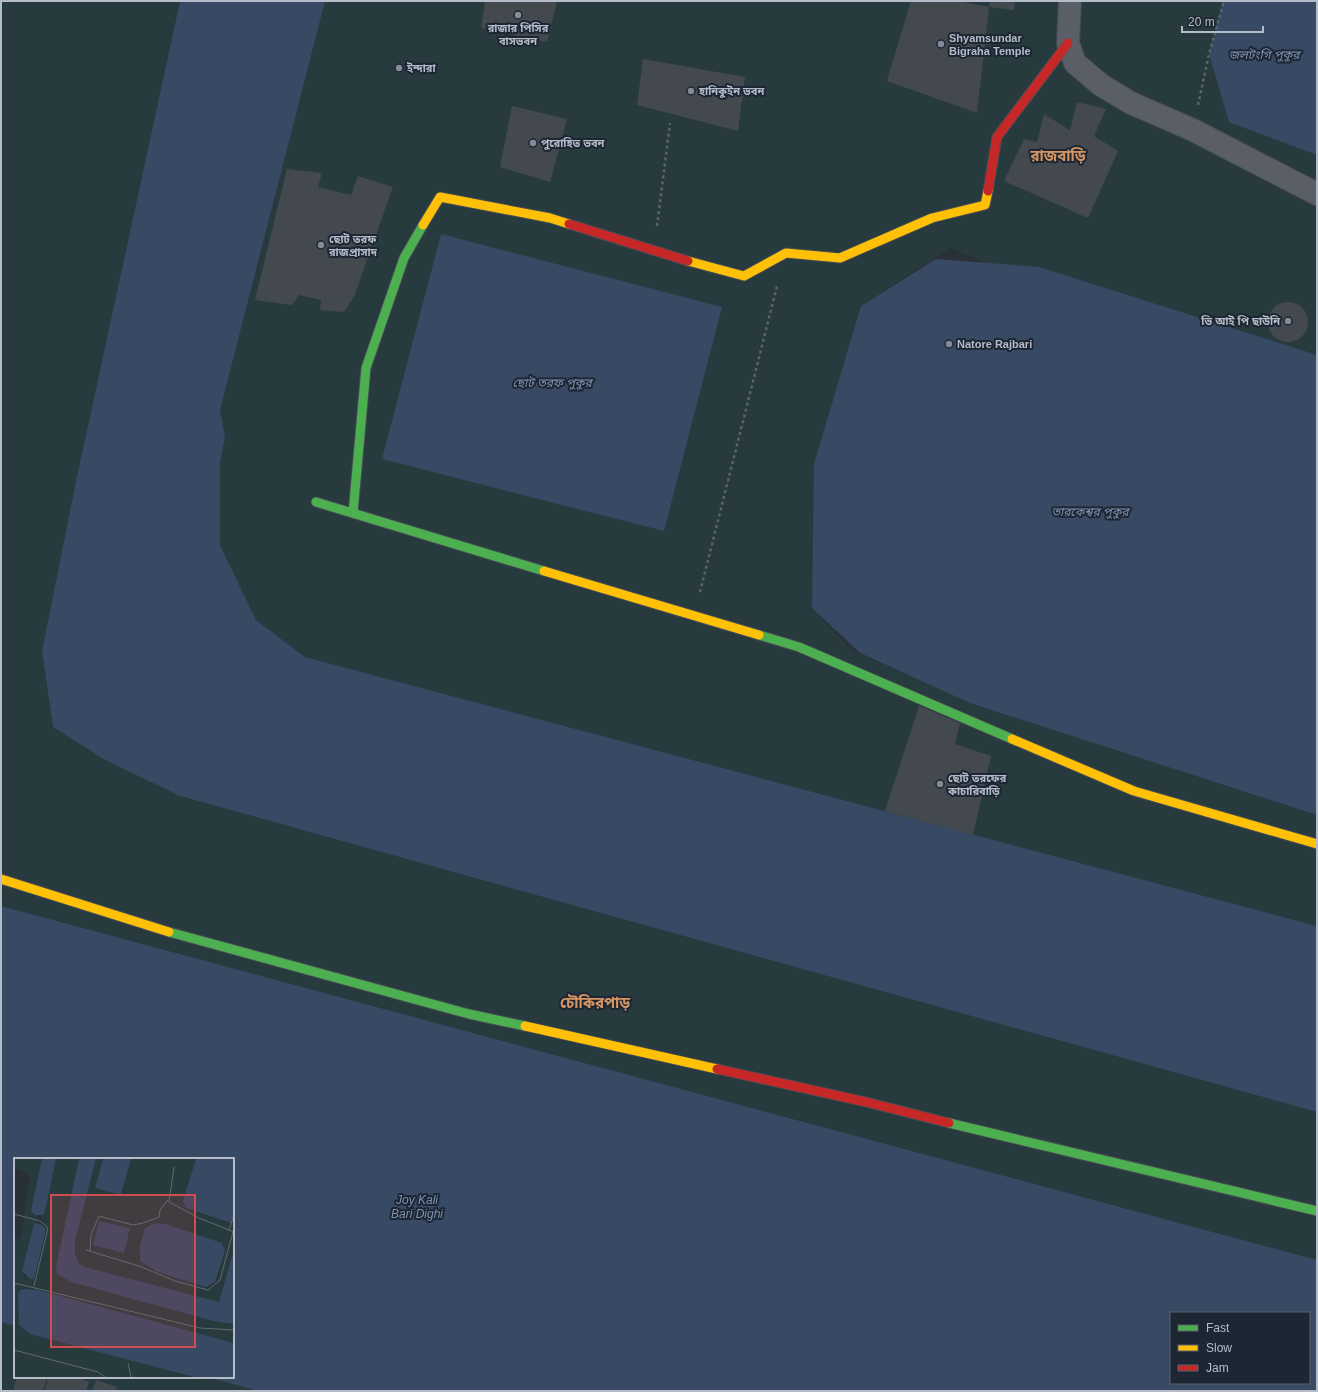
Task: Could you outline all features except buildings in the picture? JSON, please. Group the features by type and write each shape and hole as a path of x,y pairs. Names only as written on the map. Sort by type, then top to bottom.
{"street":[{"path":"1070,1 1068,43 1075,63 1101,85 1131,103 1193,130 1317,194"},
{"path":"353,513 366,368 404,258 440,197 550,218 654,251 744,276 786,253 840,258 932,218 985,205 997,137 1068,43"},
{"path":"316,502 436,540 799,646 1134,791 1317,844"},
{"path":"1,879 193,940 469,1014 858,1100 1026,1143 1317,1211"}],"path":[{"path":"1193,130 1209,54 1224,1"},
{"path":"654,251 670,123"},
{"path":"694,616 786,253"}],"green space":[{"path":"1,1 180,1 76,481 42,651 53,727 105,760 180,796 1317,1112 1317,1260 1,906"},
{"path":"316,1 635,1 642,3 643,1 1224,1 1266,136 1317,155 1317,403 950,248 861,306 812,608 853,651 934,686 1107,747 1317,815 1317,926 305,657 256,620 220,545 220,410 231,321"},
{"path":"1,1304 14,1308 14,1378 234,1377 296,1391 1,1391"}],"water":[{"path":"180,1 325,1 220,410 225,437 220,463 220,545 256,620 305,657 1317,926 1317,1112 180,796 105,760 53,727 42,651 76,481"},
{"name":"জলটংগি পুকুর","path":"1223,1 1317,1 1317,155 1229,122 1209,54"},
{"name":"ছোট তরফ পুকুর","path":"441,234 722,307 664,531 382,459"},
{"name":"তারকেশ্বর পুকুর","path":"936,259 1039,267 1317,355 1317,815 970,703 860,653 812,608 814,464 861,306"},
{"name":"Joy Kali Bari Dighi","path":"1,906 1317,1260 1317,1391 259,1391 211,1378 234,1378 234,1158 14,1158 14,1326 1,1322"}],"traffic: fast":[{"path":"353,513 366,368 404,258 423,225"},
{"path":"316,502 544,571"},
{"path":"759,635 799,647 1012,739"},
{"path":"169,932 469,1014 525,1026"},
{"path":"949,1123 1317,1211"}],"traffic: slow":[{"path":"688,261 744,276 786,253 840,258 932,218 985,205 988,191"},
{"path":"423,225 440,197 550,218 569,224"},
{"path":"544,571 759,635"},
{"path":"1012,739 1134,791 1317,844"},
{"path":"1,879 169,932"},
{"path":"525,1026 717,1069"}],"traffic: jam":[{"path":"988,191 997,137 1068,43"},
{"path":"569,224 688,261"},
{"path":"717,1069 866,1102 949,1123"}],"place":[{"name":"রাজার পিসির বাসভবন","path":"518,15"},
{"name":"Shyamsundar Bigraha Temple","path":"941,44"},
{"name":"ইন্দারা","path":"399,68"},
{"name":"হানিকুইন ভবন","path":"691,91"},
{"name":"পুরোহিত ভবন","path":"533,143"},
{"name":"ছোট তরফ রাজপ্রাসাদ","path":"321,245"},
{"name":"ভি আই পি ছাউনি","path":"1288,321"},
{"name":"Natore Rajbari","path":"949,344"},
{"name":"ছোট তরফের কাচারিবাড়ি","path":"940,784"}],"district":[{"name":"রাজবাড়ি","path":"1058,156"},
{"name":"চৌকিরপাড়","path":"595,1003"}]}
